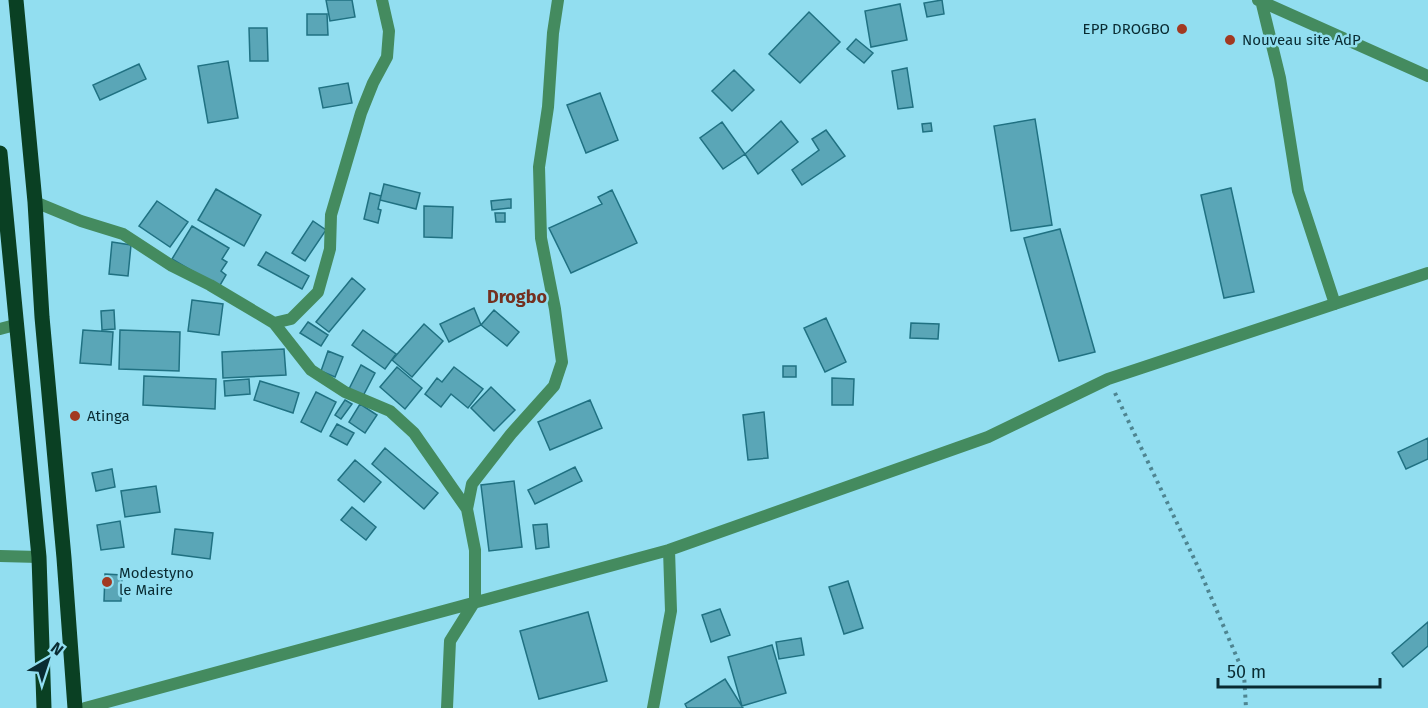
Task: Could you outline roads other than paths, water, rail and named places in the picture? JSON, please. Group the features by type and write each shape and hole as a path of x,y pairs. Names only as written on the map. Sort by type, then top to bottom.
{"main road":[{"path":"16,0 75,708"},
{"path":"0,153 39,557 44,708"}],"street":[{"path":"274,323 291,319 318,292 330,249 331,215 361,113 387,57 389,31 382,0"},
{"path":"447,708 450,641 475,601 474,550 467,509 472,484 511,434 554,386 562,362 555,309 541,238 539,167 548,107 553,33 558,0"},
{"path":"1260,0 1428,76"},
{"path":"1260,0 1280,78 1298,190 1335,304"},
{"path":"34,202 81,221 123,234 172,266 210,285 274,323 311,370 345,392 390,411 414,433 467,509"},
{"path":"85,708 669,550 988,437 1108,379 1428,273"},
{"path":"0,329 15,324"},
{"path":"653,708 671,611 669,550"},
{"path":"0,556 39,557"}],"place":[{"name":"EPP DROGBO","path":"1182,29"},
{"name":"Nouveau site AdP","path":"1230,40"},
{"name":"Atinga","path":"75,416"},
{"name":"Modestyno le Maire","path":"107,582"}],"district":[{"name":"Drogbo","path":"517,297"}]}
